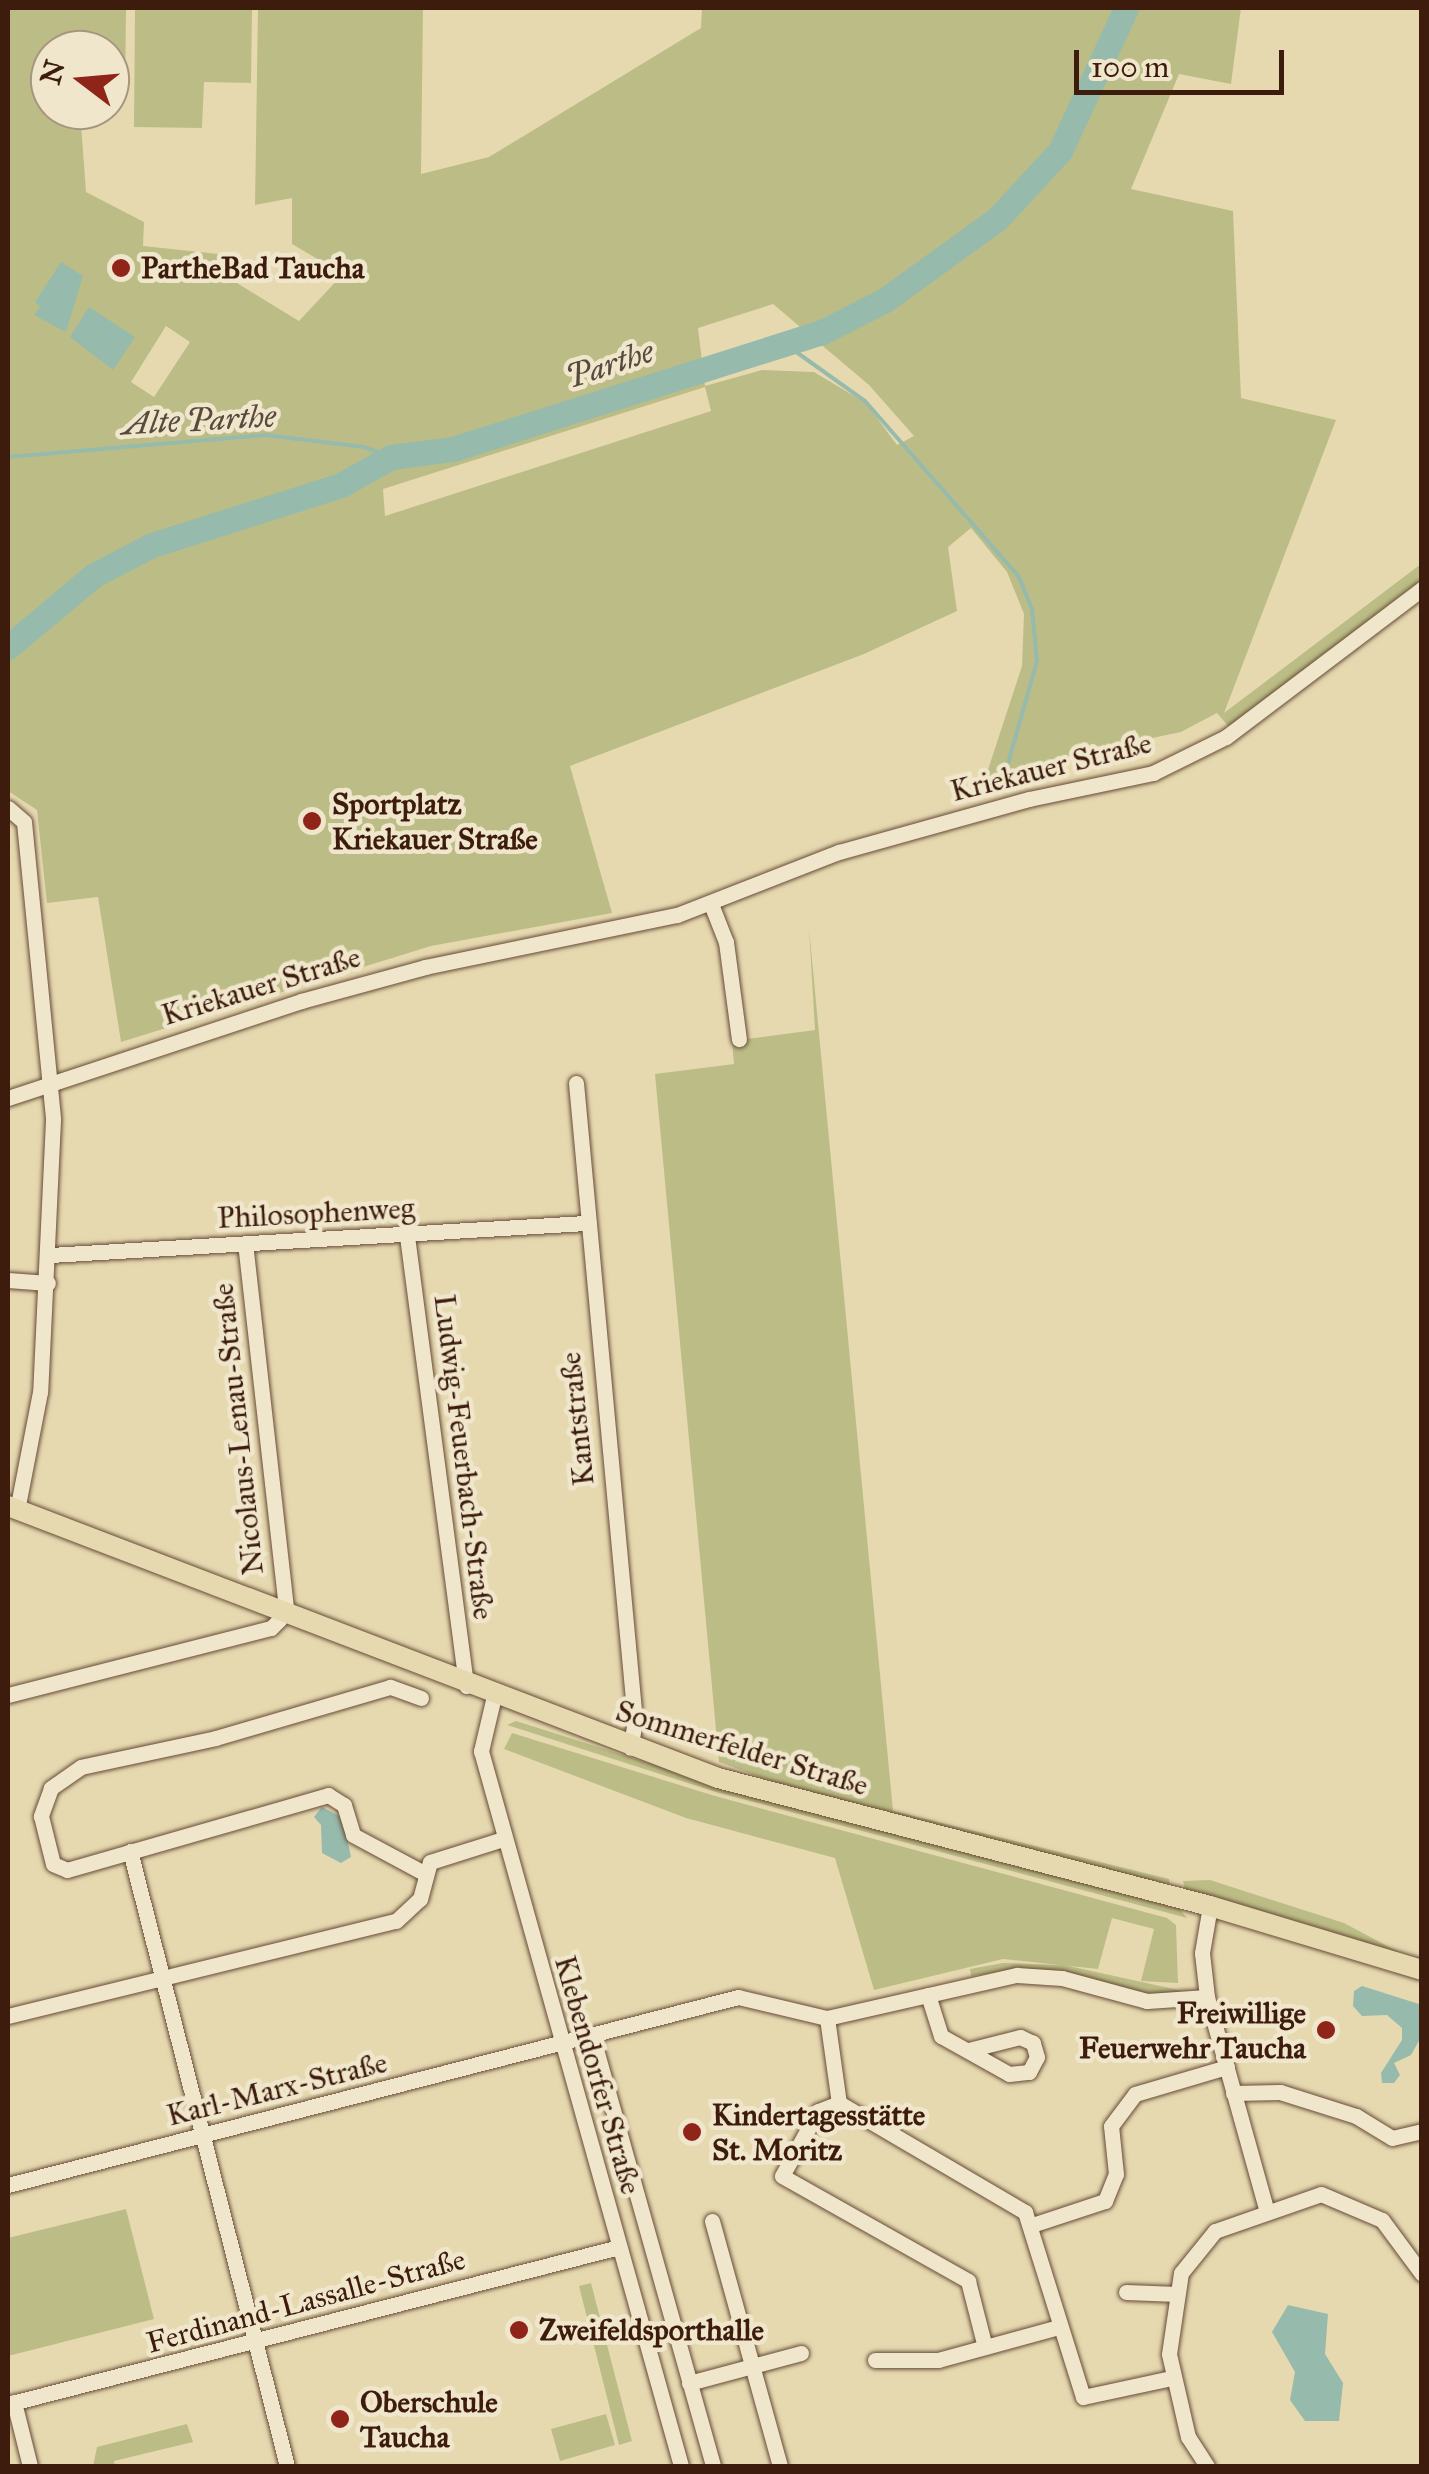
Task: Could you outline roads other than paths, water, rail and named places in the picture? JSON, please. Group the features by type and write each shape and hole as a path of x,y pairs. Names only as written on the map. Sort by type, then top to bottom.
{"main road":[{"name":"Sommerfelder Straße","path":"12,1508 286,1608 466,1686 718,1778 1210,1906 1422,1970"}],"street":[{"name":"Kriekauer Straße","path":"8,1098 51,1080 425,967 616,931 711,904 839,852 1189,759 1422,589"},
{"path":"8,808 24,822 51,1080 50,1256 40,1392 12,1508"},
{"path":"711,904 726,942 739,1039"},
{"name":"Kantstraße","path":"576,1083 585,1223 635,1721 630,1748"},
{"name":"Philosophenweg","path":"50,1256 585,1223"},
{"name":"Ludwig-Feuerbach-Straße","path":"408,1236 466,1686"},
{"name":"Nicolaus-Lenau-Straße","path":"245,1245 286,1608"},
{"path":"8,1280 48,1283"},
{"path":"8,1695 271,1628 286,1608"},
{"path":"421,1698 406,1688 386,1687 216,1738 81,1767 51,1788 41,1816 58,1868 328,1795 344,1804 353,1835 422,1872"},
{"name":"Klebendorfer Straße","path":"494,1696 482,1751 503,1839 681,2466"},
{"path":"8,2016 396,1921 420,1899 422,1872 434,1859 503,1839"},
{"path":"130,1851 287,2466"},
{"path":"1210,1906 1202,1953 1206,1998 1266,2210"},
{"path":"839,2103 827,2018 1016,1974 1062,1978 1147,2001 1206,1998"},
{"path":"928,1995 941,2036 969,2050"},
{"name":"Karl-Marx-Straße","path":"8,2185 738,1998 827,2018"},
{"name":"Klebendorfer Straße","path":"592,2035 713,2466"},
{"path":"1032,2225 1105,2200 1116,2174 1111,2126 1136,2094 1228,2066"},
{"path":"1233,2093 1280,2092 1356,2116 1392,2138 1422,2131"},
{"path":"839,2103 1011,2201 1032,2225 1083,2397 1172,2378"},
{"path":"839,2103 818,2111 782,2176 968,2282 984,2347"},
{"path":"1207,2466 1188,2438 1172,2378 1176,2294 1182,2274 1215,2231 1266,2210 1321,2194 1382,2220 1422,2274"},
{"path":"712,2220 780,2466"},
{"name":"Ferdinand-Lassalle-Straße","path":"11,2403 619,2247"},
{"path":"1126,2292 1176,2294"},
{"path":"875,2360 938,2360 1060,2327"},
{"path":"689,2383 802,2354"},
{"path":"11,2403 30,2466"}],"waterway":[{"name":"Parthe","path":"8,647 94,575 152,545 341,485 391,457 453,449 822,332 885,300 997,219 1060,151 1126,8"},
{"path":"785,344 865,401 1019,577 1032,609 1037,661 1000,792"},
{"name":"Alte Parthe","path":"8,457 265,435 364,447 391,457"}],"place":[{"name":"PartheBad Taucha","path":"121,268"},
{"name":"Sportplatz Kriekauer Straße","path":"312,821"},
{"name":"Freiwillige Feuerwehr Taucha","path":"1326,2030"},
{"name":"Kindertagesstätte St. Moritz","path":"692,2132"},
{"name":"Zweifeldsporthalle","path":"519,2330"},
{"name":"Oberschule Taucha","path":"340,2419"}]}
